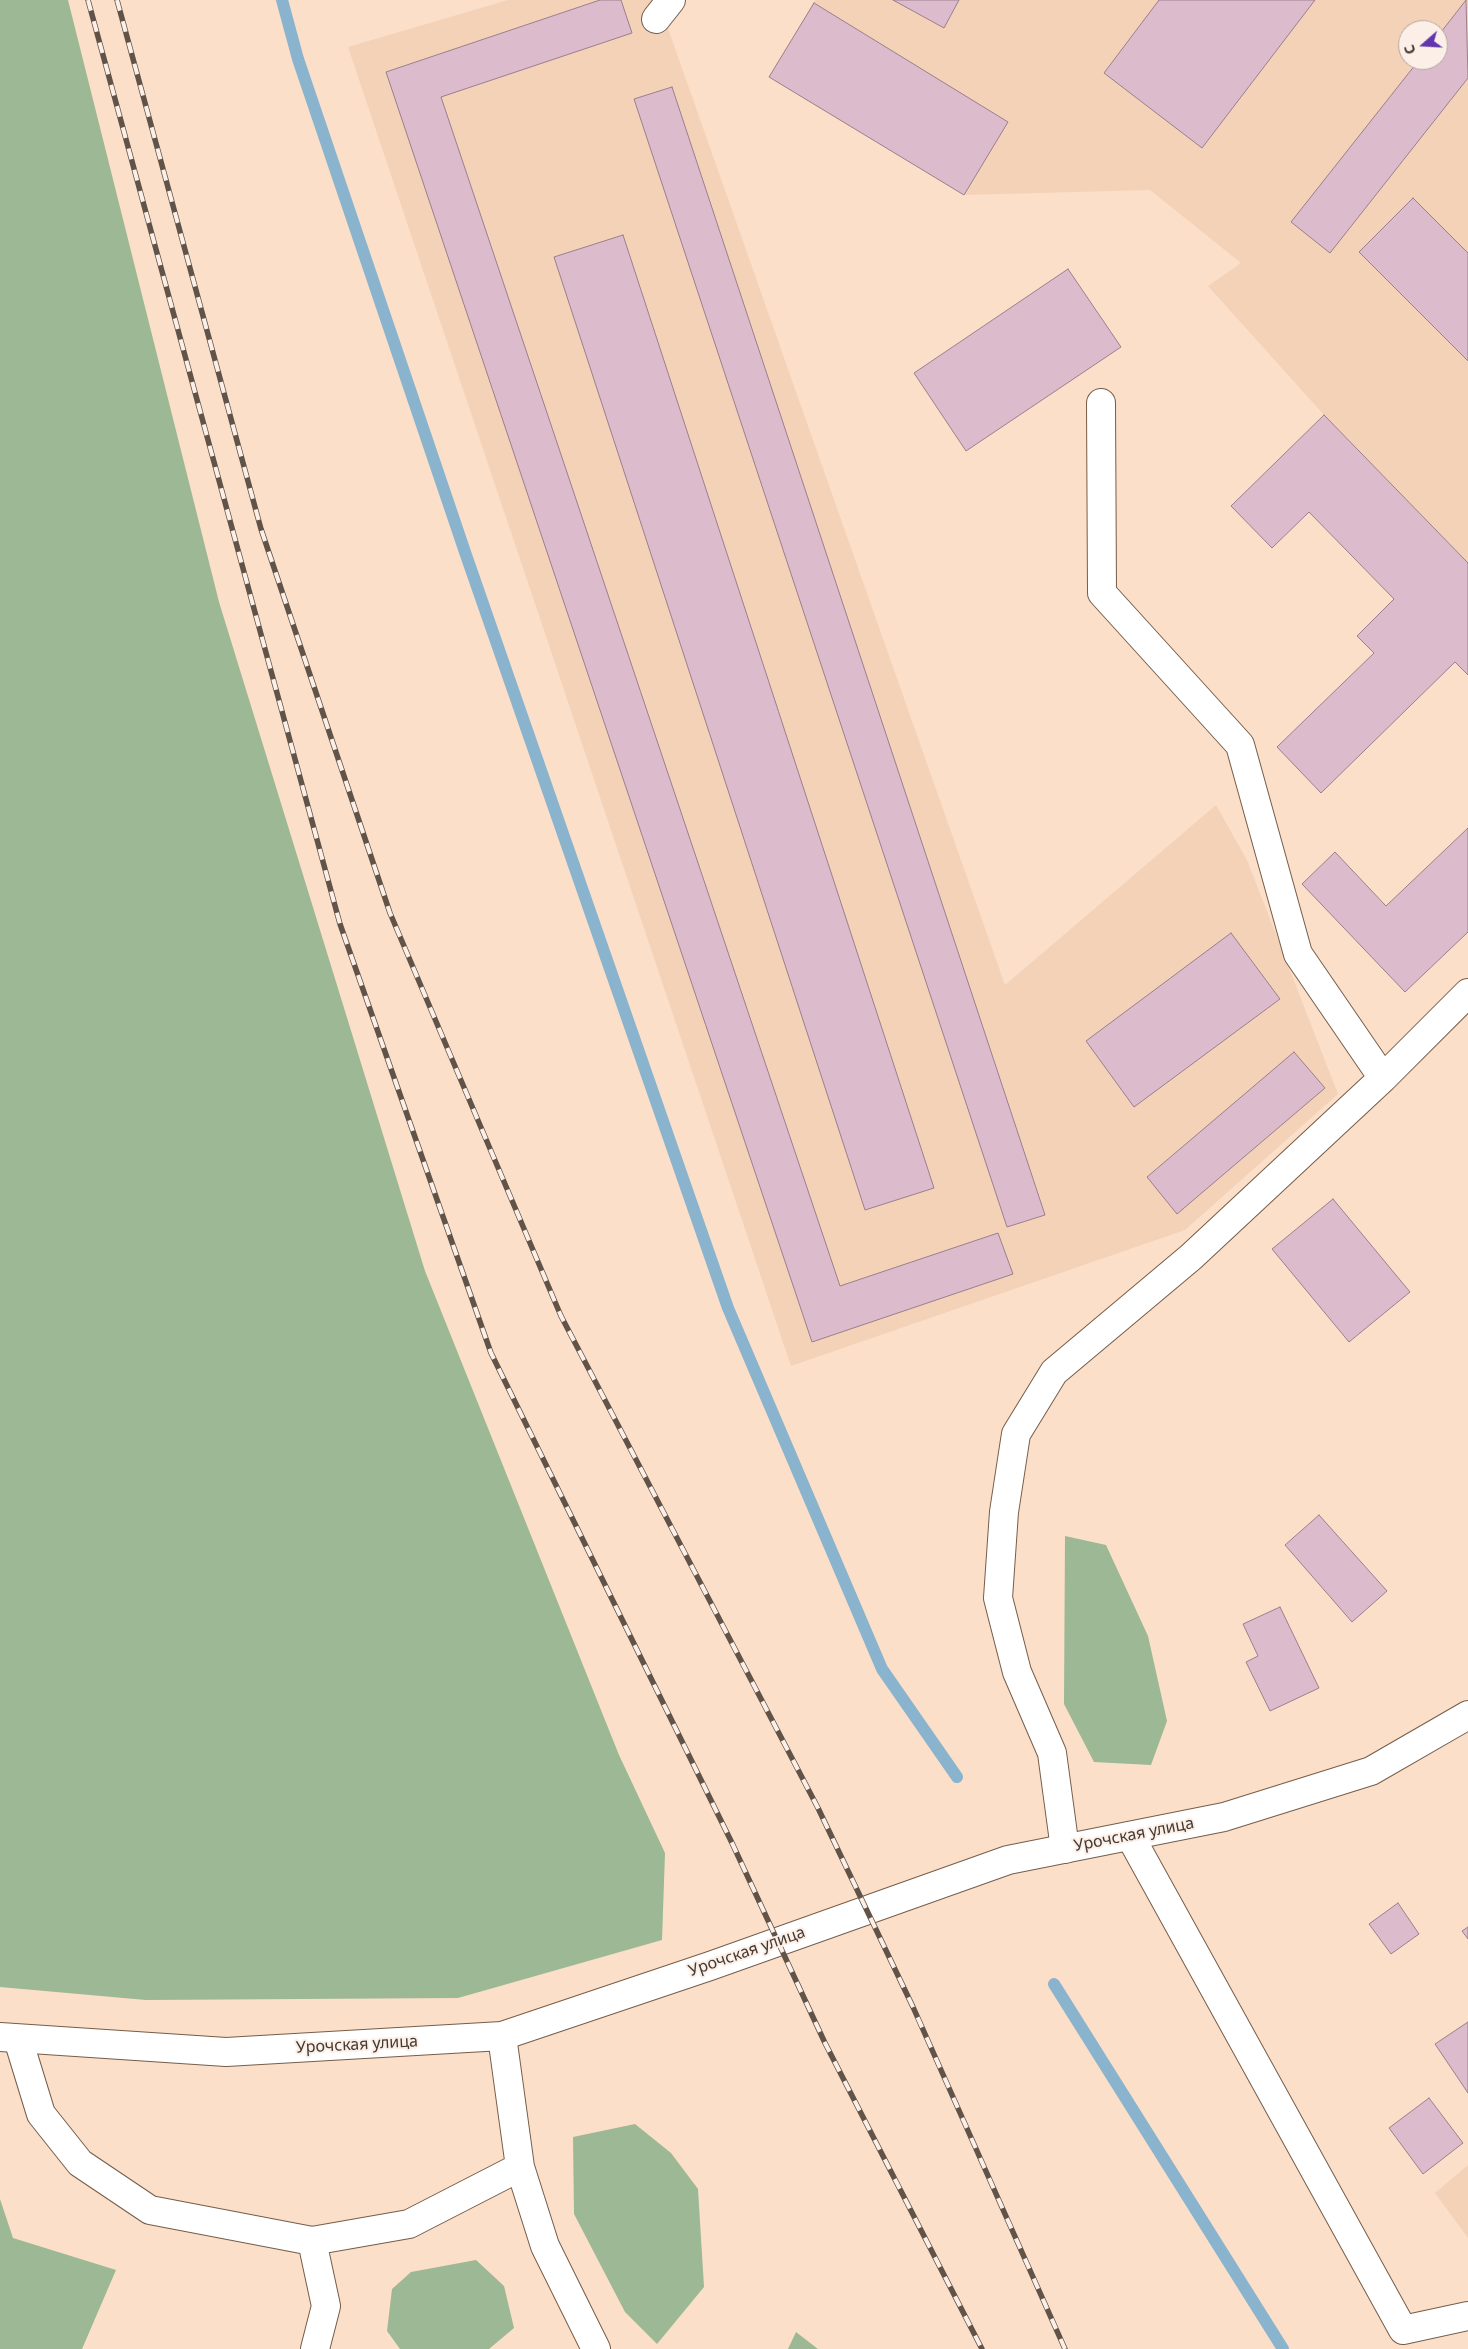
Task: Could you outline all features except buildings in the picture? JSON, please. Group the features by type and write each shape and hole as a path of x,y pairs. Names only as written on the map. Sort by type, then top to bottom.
{"main road":[{"path":"1102,403 1102,593 1240,744 1298,954 1383,1078"},
{"path":"1065,1849 1052,1752 1017,1672 998,1598 1004,1512 1016,1434 1054,1372 1190,1256 1383,1078 1468,992"},
{"name":"Урочская улица","path":"9,2038 226,2052 502,2036 1008,1860 1224,1817 1370,1771 1468,1715"},
{"path":"1130,1836 1403,2330 1468,2316"},
{"path":"502,2036 520,2166 545,2246 596,2349"},
{"path":"9,2038 41,2114 80,2163 150,2210 312,2242 409,2224 520,2166"},
{"path":"312,2242 326,2306 315,2349"}],"shaded area":[{"path":"508,0 658,0 1005,985 1216,805 1247,860 1338,1094 1185,1230 791,1366 348,47"},
{"path":"815,0 1468,0 1468,563 1324,415 1208,286 1241,263 1150,190 964,195 769,77"},
{"path":"1468,2165 1468,2238 1435,2193"}],"green space":[{"path":"0,0 68,0 219,602 425,1271 619,1755 665,1853 662,1940 458,1998 146,2000 0,1987"},
{"path":"1065,1536 1106,1545 1148,1636 1167,1721 1151,1765 1094,1762 1064,1704"},
{"path":"635,2124 671,2153 698,2189 704,2287 657,2344 625,2312 574,2214 573,2137"},
{"path":"0,2199 13,2238 116,2270 82,2349 0,2349"},
{"path":"476,2260 504,2286 514,2328 489,2349 400,2349 387,2331 392,2289 411,2272"},
{"path":"796,2332 818,2349 788,2349"}],"waterway":[{"path":"282,0 298,59 466,555 728,1308 882,1669 957,1777"},
{"path":"1054,1984 1283,2349"}],"railway":[{"path":"88,0 340,924 491,1353 732,1843 825,2043 982,2349"},
{"path":"117,0 261,529 390,913 561,1316 818,1808 913,2007 1065,2349"}]}
